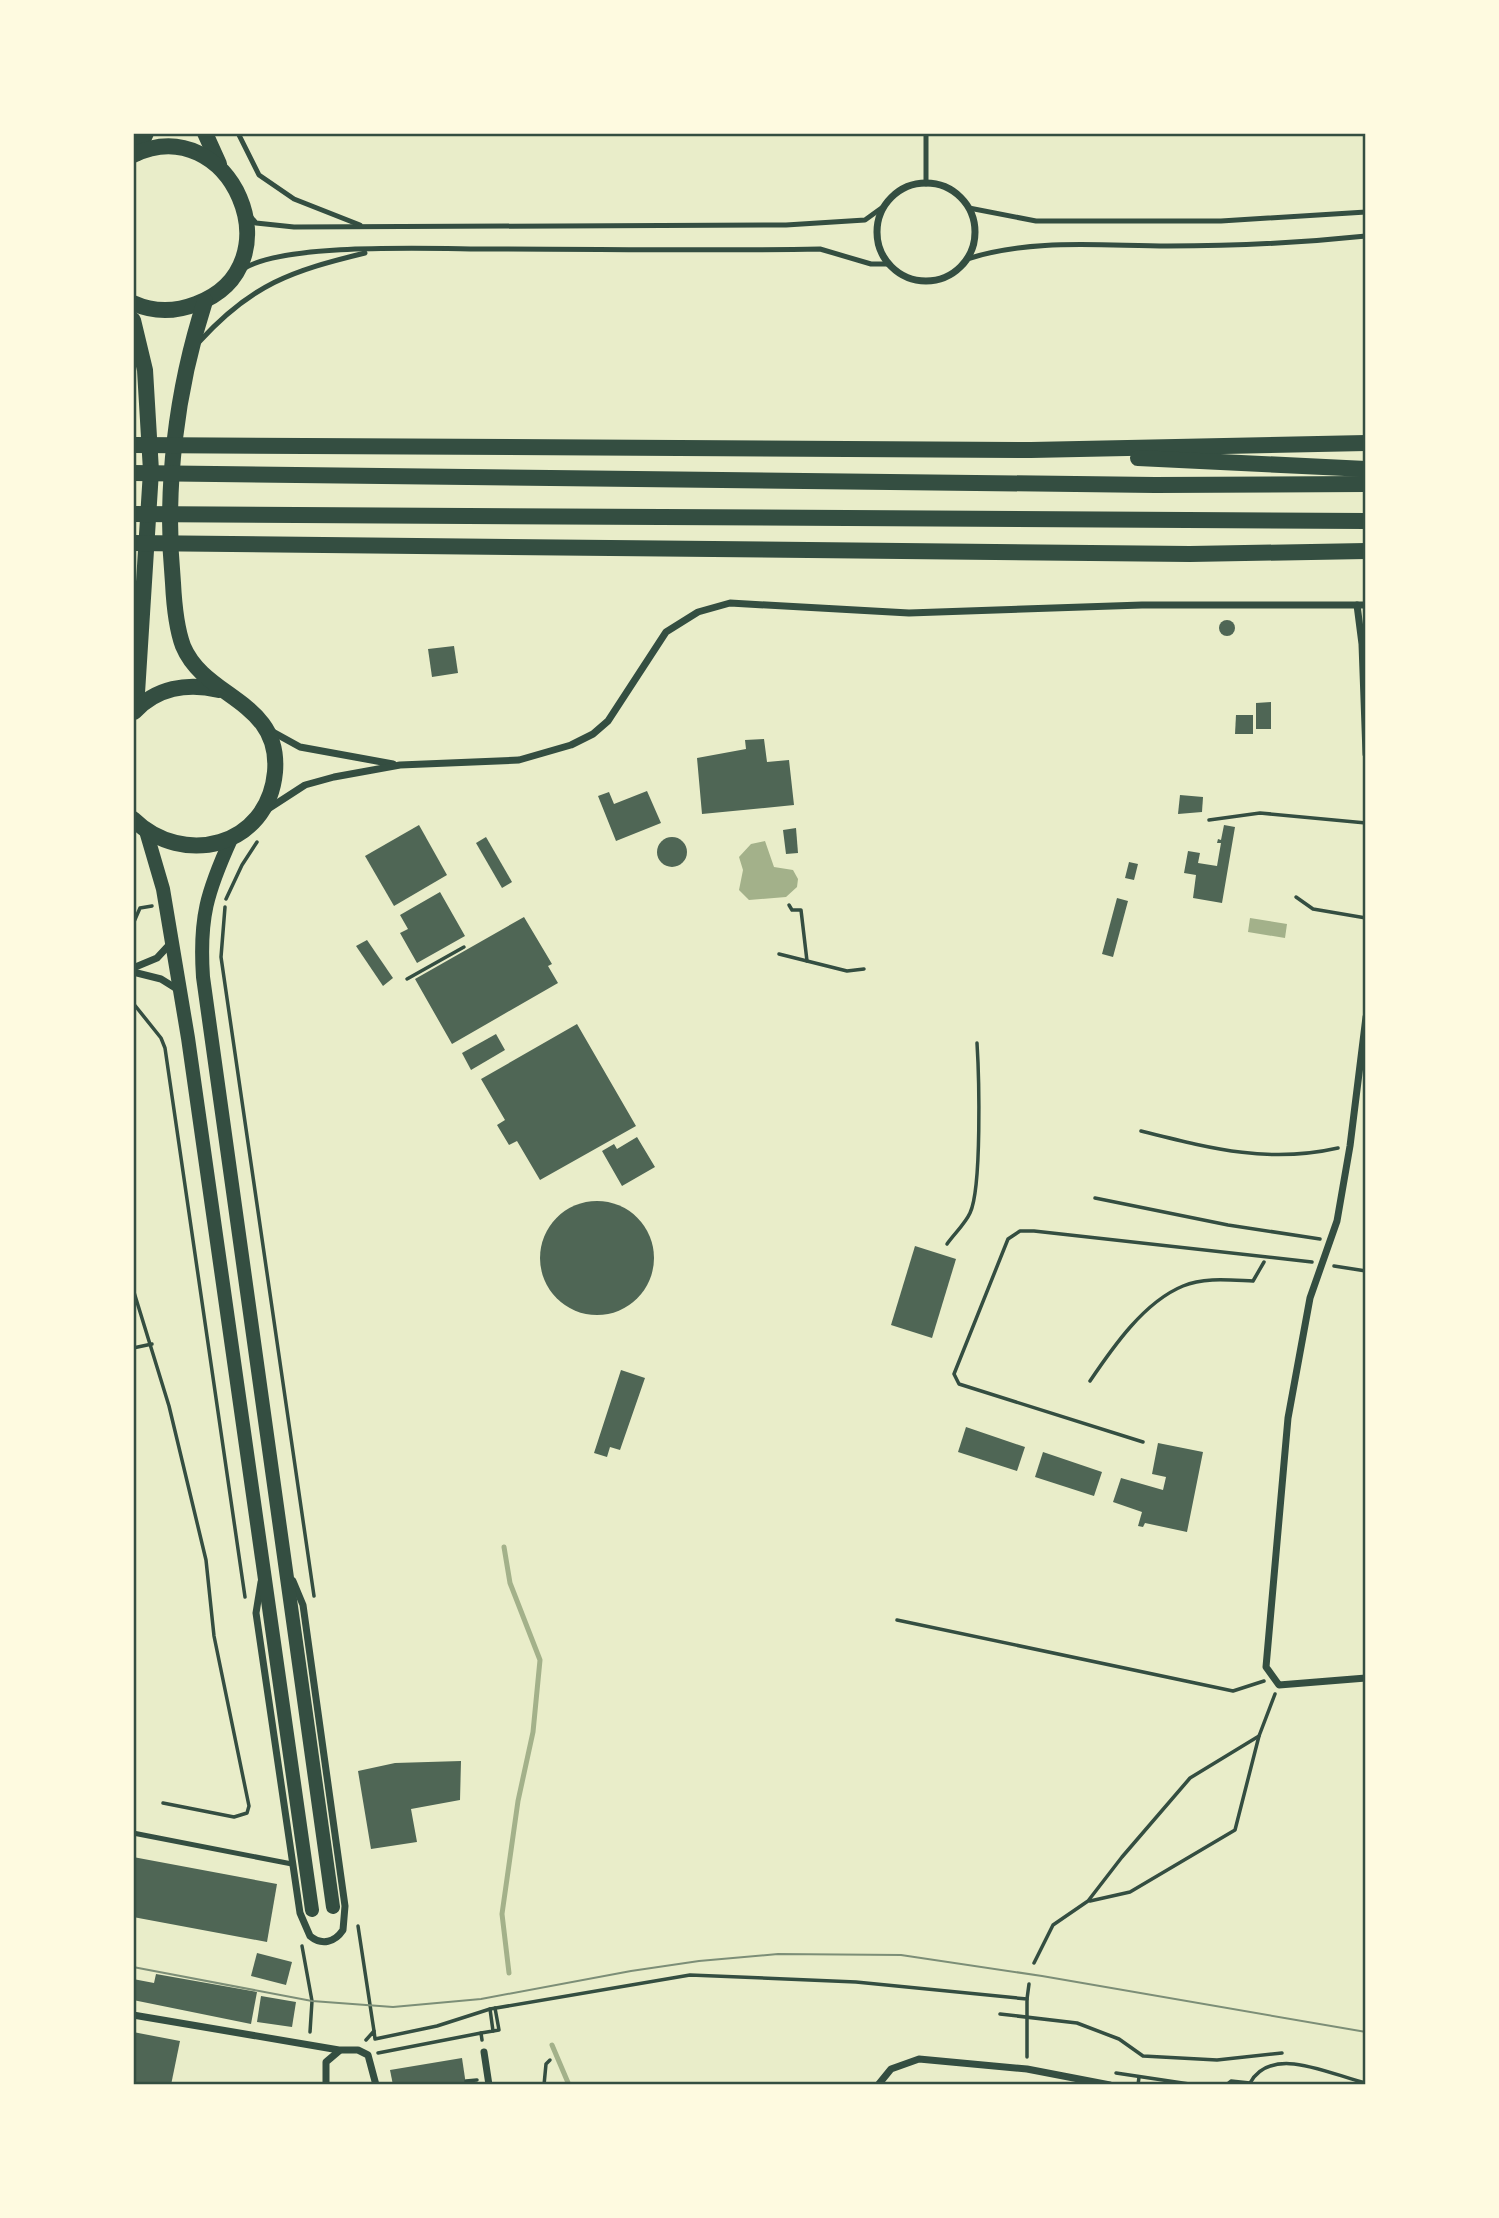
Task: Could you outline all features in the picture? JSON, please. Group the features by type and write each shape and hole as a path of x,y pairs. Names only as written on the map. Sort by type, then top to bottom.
{"main road":[{"path":"135,154 146,133"},
{"path":"133,303 163,310 185,309 205,301 234,275 244,255 248,235 247,213 237,189 207,143 205,133"},
{"path":"135,154 159,148 182,149 203,156 222,169"},
{"path":"133,819 146,831 165,842 187,847 210,846 231,839 259,815 270,794 275,771 273,748 264,726 253,710 208,679 192,662 183,645 174,596 170,556 178,407 205,301"},
{"path":"133,320 145,370 151,471 135,711"},
{"path":"133,445 1031,450 1366,443"},
{"path":"1031,450 1168,460 1366,468"},
{"path":"133,473 1168,485 1366,484"},
{"path":"133,514 1366,521"},
{"path":"133,542 1190,554 1366,551"},
{"path":"135,711 154,696 174,688 196,685 217,689 237,698"},
{"path":"146,831 163,889 179,990 264,1561 312,1910"},
{"path":"231,839 206,899 201,932 202,964 332,1907"}],"street":[{"path":"916,183 926,184 938,185 957,194 969,208 975,234 967,259 946,277 934,281 917,281 902,275 888,264 877,242 877,222 883,207 901,189 916,183"},
{"path":"259,815 282,798 318,781 400,765 519,760 571,745 593,734 608,721 666,632 698,612 730,603 909,613 1142,606 1366,605"},
{"path":"1357,605 1362,644 1366,754"},
{"path":"264,726 282,740 300,747 400,765"},
{"path":"133,970 157,958 171,943"},
{"path":"133,970 161,979 179,990"},
{"path":"1366,1017 1350,1146 1337,1221 1320,1263 1310,1298 1288,1418 1266,1667 1279,1685 1366,1678"},
{"path":"264,1561 256,1613 300,1913 306,1930 315,1940 333,1940 343,1930 345,1906 303,1605 283,1558"},
{"path":"133,2015 310,2046 358,2050 368,2055 376,2085"},
{"path":"326,2085 326,2062 339,2050"},
{"path":"484,2052 489,2085"},
{"path":"878,2085 891,2069 919,2059 1027,2069 1080,2082 1110,2085"}],"lane":[{"path":"239,133 260,175 294,198 325,213 366,227"},
{"path":"926,133 926,184"},
{"path":"247,213 256,223 294,227 786,225 865,220 883,207"},
{"path":"969,208 1036,221 1221,221 1366,212"},
{"path":"967,259 998,249 1034,246 1221,246 1366,236"},
{"path":"234,275 253,263 303,253 378,250 820,249 871,264 888,264"},
{"path":"190,352 226,315 283,276 378,250"},
{"path":"133,1833 292,1864"}],"path":[{"path":"1209,820 1261,813 1366,823"},
{"path":"264,833 242,865 226,901 220,937 221,957 315,1604"},
{"path":"1296,897 1313,909 1366,918"},
{"path":"789,905 792,910 801,910 807,961"},
{"path":"407,979 464,947"},
{"path":"779,954 846,971 864,969"},
{"path":"133,1003 161,1038 165,1048 245,1602"},
{"path":"947,1244 970,1213 975,1191 979,1071 976,1044"},
{"path":"1140,1131 1260,1156 1302,1156 1350,1146"},
{"path":"1095,1198 1216,1223 1329,1240"},
{"path":"1143,1442 960,1384 954,1374 1008,1239 1020,1231 1034,1231 1320,1263 1366,1272"},
{"path":"1090,1381 1125,1335 1163,1296 1185,1285 1209,1280 1253,1281 1264,1262"},
{"path":"133,1289 152,1344 206,1560 214,1636 249,1806 247,1813 234,1817 163,1803"},
{"path":"133,1348 152,1344"},
{"path":"897,1620 1233,1691 1272,1678"},
{"path":"1088,1901 1130,1892 1235,1830 1259,1736 1279,1685"},
{"path":"1034,1963 1053,1925 1088,1901 1190,1778 1259,1736"},
{"path":"357,1918 375,2039 416,2031 493,2008 690,1975 747,1975 856,1982 1027,1999"},
{"path":"301,1942 312,2001 310,2046"},
{"path":"1027,2060 1026,2016 1029,1984"},
{"path":"368,2055 493,2031 493,2008"},
{"path":"1000,2014 1077,2024 1119,2039 1143,2056 1217,2060 1265,2052 1282,2053"},
{"path":"358,2050 373,2031"},
{"path":"481,2033 484,2052"},
{"path":"544,2085 546,2064 550,2060"},
{"path":"1226,2085 1231,2081 1250,2083 1255,2073 1264,2067 1281,2064 1306,2066 1366,2083"},
{"path":"1138,2085 1139,2077 1196,2085"}],"shaded area":[{"path":"765,841 774,867 793,870 798,879 797,887 786,897 749,900 739,890 743,870 739,857 751,844"},
{"path":"1250,918 1287,924 1285,938 1248,932"}],"building":[{"path":"1227,620 1233,622 1233,634 1227,636 1221,634 1219,628 1221,622"},
{"path":"454,646 458,673 432,677 428,649"},
{"path":"1271,702 1271,729 1256,729 1256,703"},
{"path":"1236,715 1253,715 1253,734 1235,734"},
{"path":"764,739 767,762 789,760 794,805 702,814 697,758 746,749 745,740"},
{"path":"647,791 661,823 616,841 598,796 609,792 614,804"},
{"path":"1180,795 1203,797 1202,812 1178,814"},
{"path":"419,825 447,875 394,906 365,856"},
{"path":"1224,825 1235,827 1222,903 1193,898 1196,875 1184,873 1188,851 1200,853 1198,863 1217,866 1221,843 1217,843 1218,839 1221,840"},
{"path":"796,828 798,853 786,854 783,830"},
{"path":"486,837 512,882 502,888 476,843"},
{"path":"672,837 683,841 687,852 683,863 672,867 661,863 657,852 661,841"},
{"path":"1129,862 1138,864 1134,880 1125,878"},
{"path":"440,892 465,936 417,963 400,933 408,929 400,915"},
{"path":"1117,898 1128,901 1113,957 1102,954"},
{"path":"524,917 552,964 548,966 558,983 452,1044 415,979"},
{"path":"367,940 393,978 383,986 356,946"},
{"path":"577,1024 636,1126 540,1180 517,1141 509,1145 497,1125 505,1120 481,1079"},
{"path":"496,1034 505,1050 471,1070 462,1053"},
{"path":"637,1137 655,1167 622,1186 602,1151 614,1144 617,1149"},
{"path":"597,1201 619,1206 637,1218 649,1236 654,1258 649,1280 637,1298 619,1310 597,1315 575,1310 557,1298 545,1280 540,1258 545,1236 557,1218 575,1206"},
{"path":"915,1246 956,1259 932,1338 891,1325"},
{"path":"621,1370 645,1378 620,1450 610,1447 607,1457 594,1453"},
{"path":"966,1427 1025,1447 1017,1471 958,1452"},
{"path":"1158,1443 1203,1452 1187,1532 1145,1523 1143,1527 1138,1526 1142,1512 1113,1502 1121,1478 1163,1490 1166,1477 1152,1474"},
{"path":"1043,1452 1102,1472 1094,1496 1035,1477"},
{"path":"461,1761 460,1800 411,1809 417,1842 371,1849 358,1771 395,1763"},
{"path":"133,1857 277,1884 267,1942 133,1917"},
{"path":"257,1953 292,1962 286,1985 251,1976"},
{"path":"156,1974 257,1992 251,2024 133,2000 133,1979 154,1983"},
{"path":"261,1996 296,2002 292,2027 257,2022"},
{"path":"133,2032 180,2041 171,2085 133,2085"},
{"path":"462,2058 466,2085 393,2085 390,2070"}],"waterway":[{"path":"504,1547 510,1583 540,1660 533,1732 518,1801 502,1914 509,1973"},
{"path":"552,2045 569,2085"}],"tram line":[{"path":"133,1967 312,2001 393,2007 481,1999 699,1961 778,1954 901,1955 1042,1976 1366,2032"}]}
